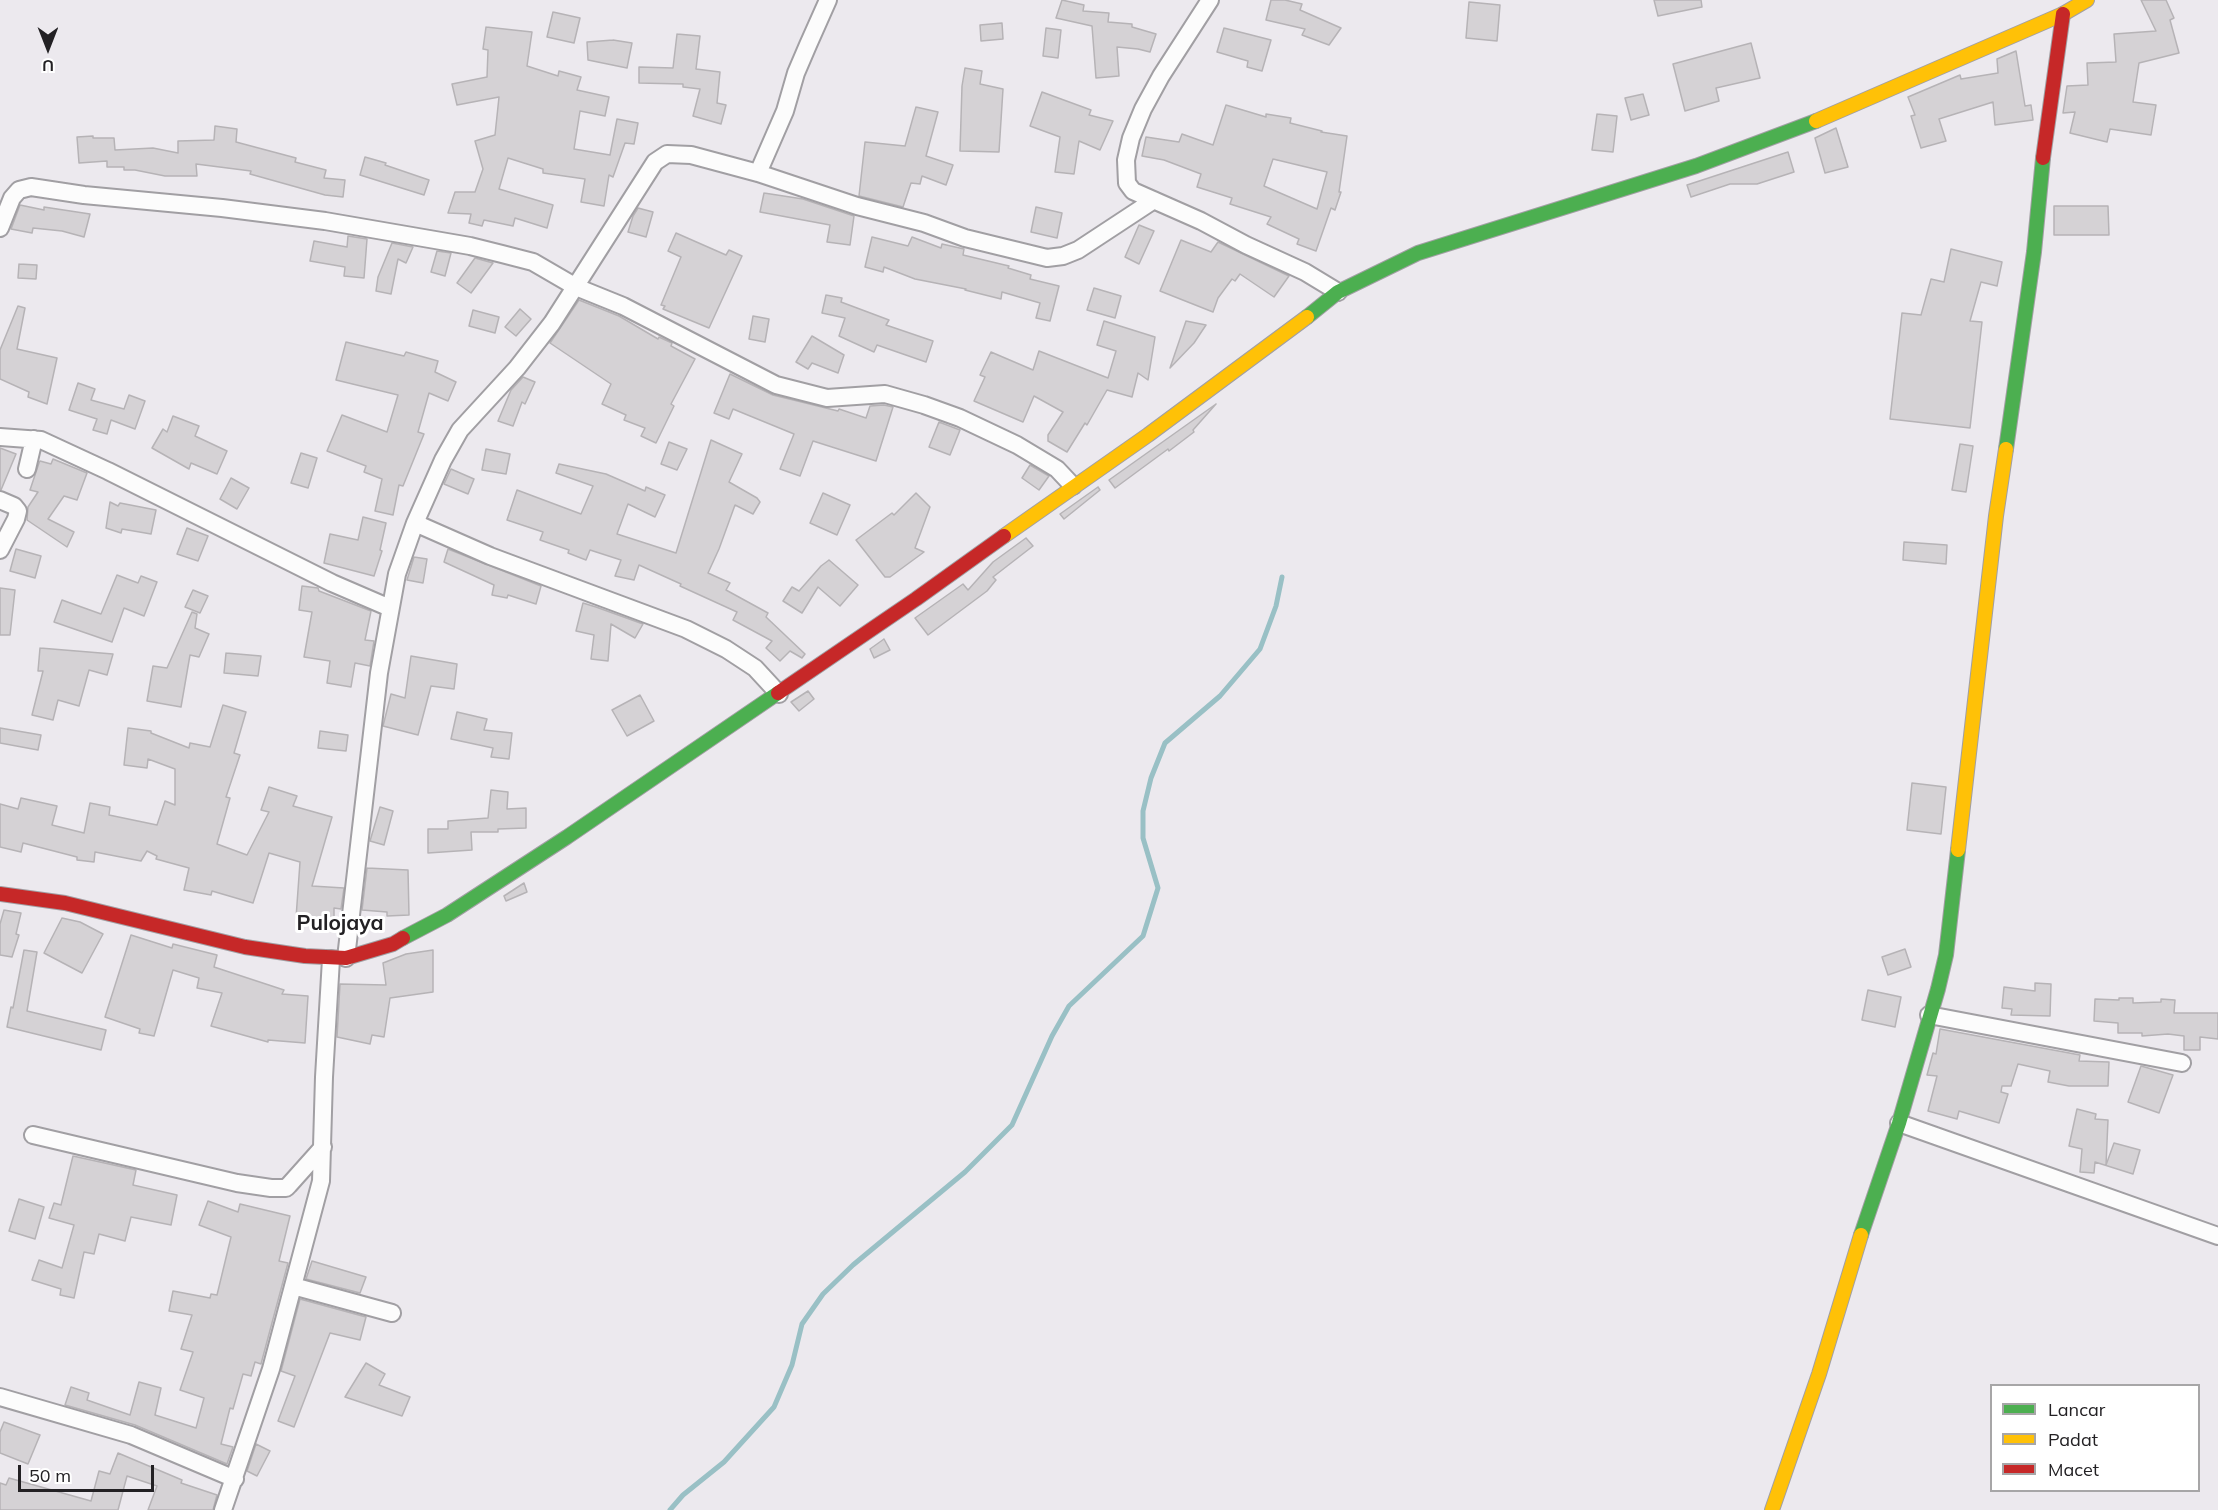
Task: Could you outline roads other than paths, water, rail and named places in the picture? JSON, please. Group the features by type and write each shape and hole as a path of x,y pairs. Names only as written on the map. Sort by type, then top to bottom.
{"main road":[{"path":"0,894 65,903 245,946 338,958 393,944 447,915 779,694 1148,435 1286,334 1338,292 1419,253 1696,166 1790,132 2063,14 2087,0"},
{"path":"1772,1510 1819,1374 1860,1238 1899,1123 1946,955 1996,516 2041,195 2042,169 2063,14"}],"street":[{"path":"758,173 785,111 796,73 828,0"},
{"path":"1210,0 1161,76 1143,109 1131,138 1126,160 1126,179 1133,191 1201,221 1305,272 1338,292"},
{"path":"223,1510 271,1369 321,1182 324,1077 338,958 397,574 415,523 443,460 460,430 518,368 576,287 651,167 662,156 673,153 691,155 758,173 857,206 924,223 965,238 1047,258 1063,256 1078,250 1154,200"},
{"path":"0,228 12,198 19,190 31,187 84,195 222,208 325,221 471,246 534,262 576,287 623,306 777,385 827,398 885,394 960,418 1017,444 1057,469 1073,486"},
{"path":"0,436 41,440 332,583 390,608"},
{"path":"27,469 34,439"},
{"path":"0,500 14,506 18,514 0,550"},
{"path":"415,523 490,556 686,629 726,649 755,668 779,694"},
{"path":"1929,1015 2182,1063"},
{"path":"1899,1123 2218,1236"},
{"path":"33,1136 237,1183 271,1188 286,1188 323,1147"},
{"path":"293,1286 392,1313"},
{"path":"0,1397 131,1435 235,1479"}],"waterway":[{"path":"670,1510 683,1495 724,1462 774,1407 792,1365 802,1324 823,1294 853,1265 965,1172 1012,1125 1052,1036 1069,1006 1143,936 1158,888 1143,838 1143,811 1151,778 1165,743 1220,696 1260,649 1276,606 1282,577"}],"district":[{"name":"Pulojaya","path":"340,924"}]}
